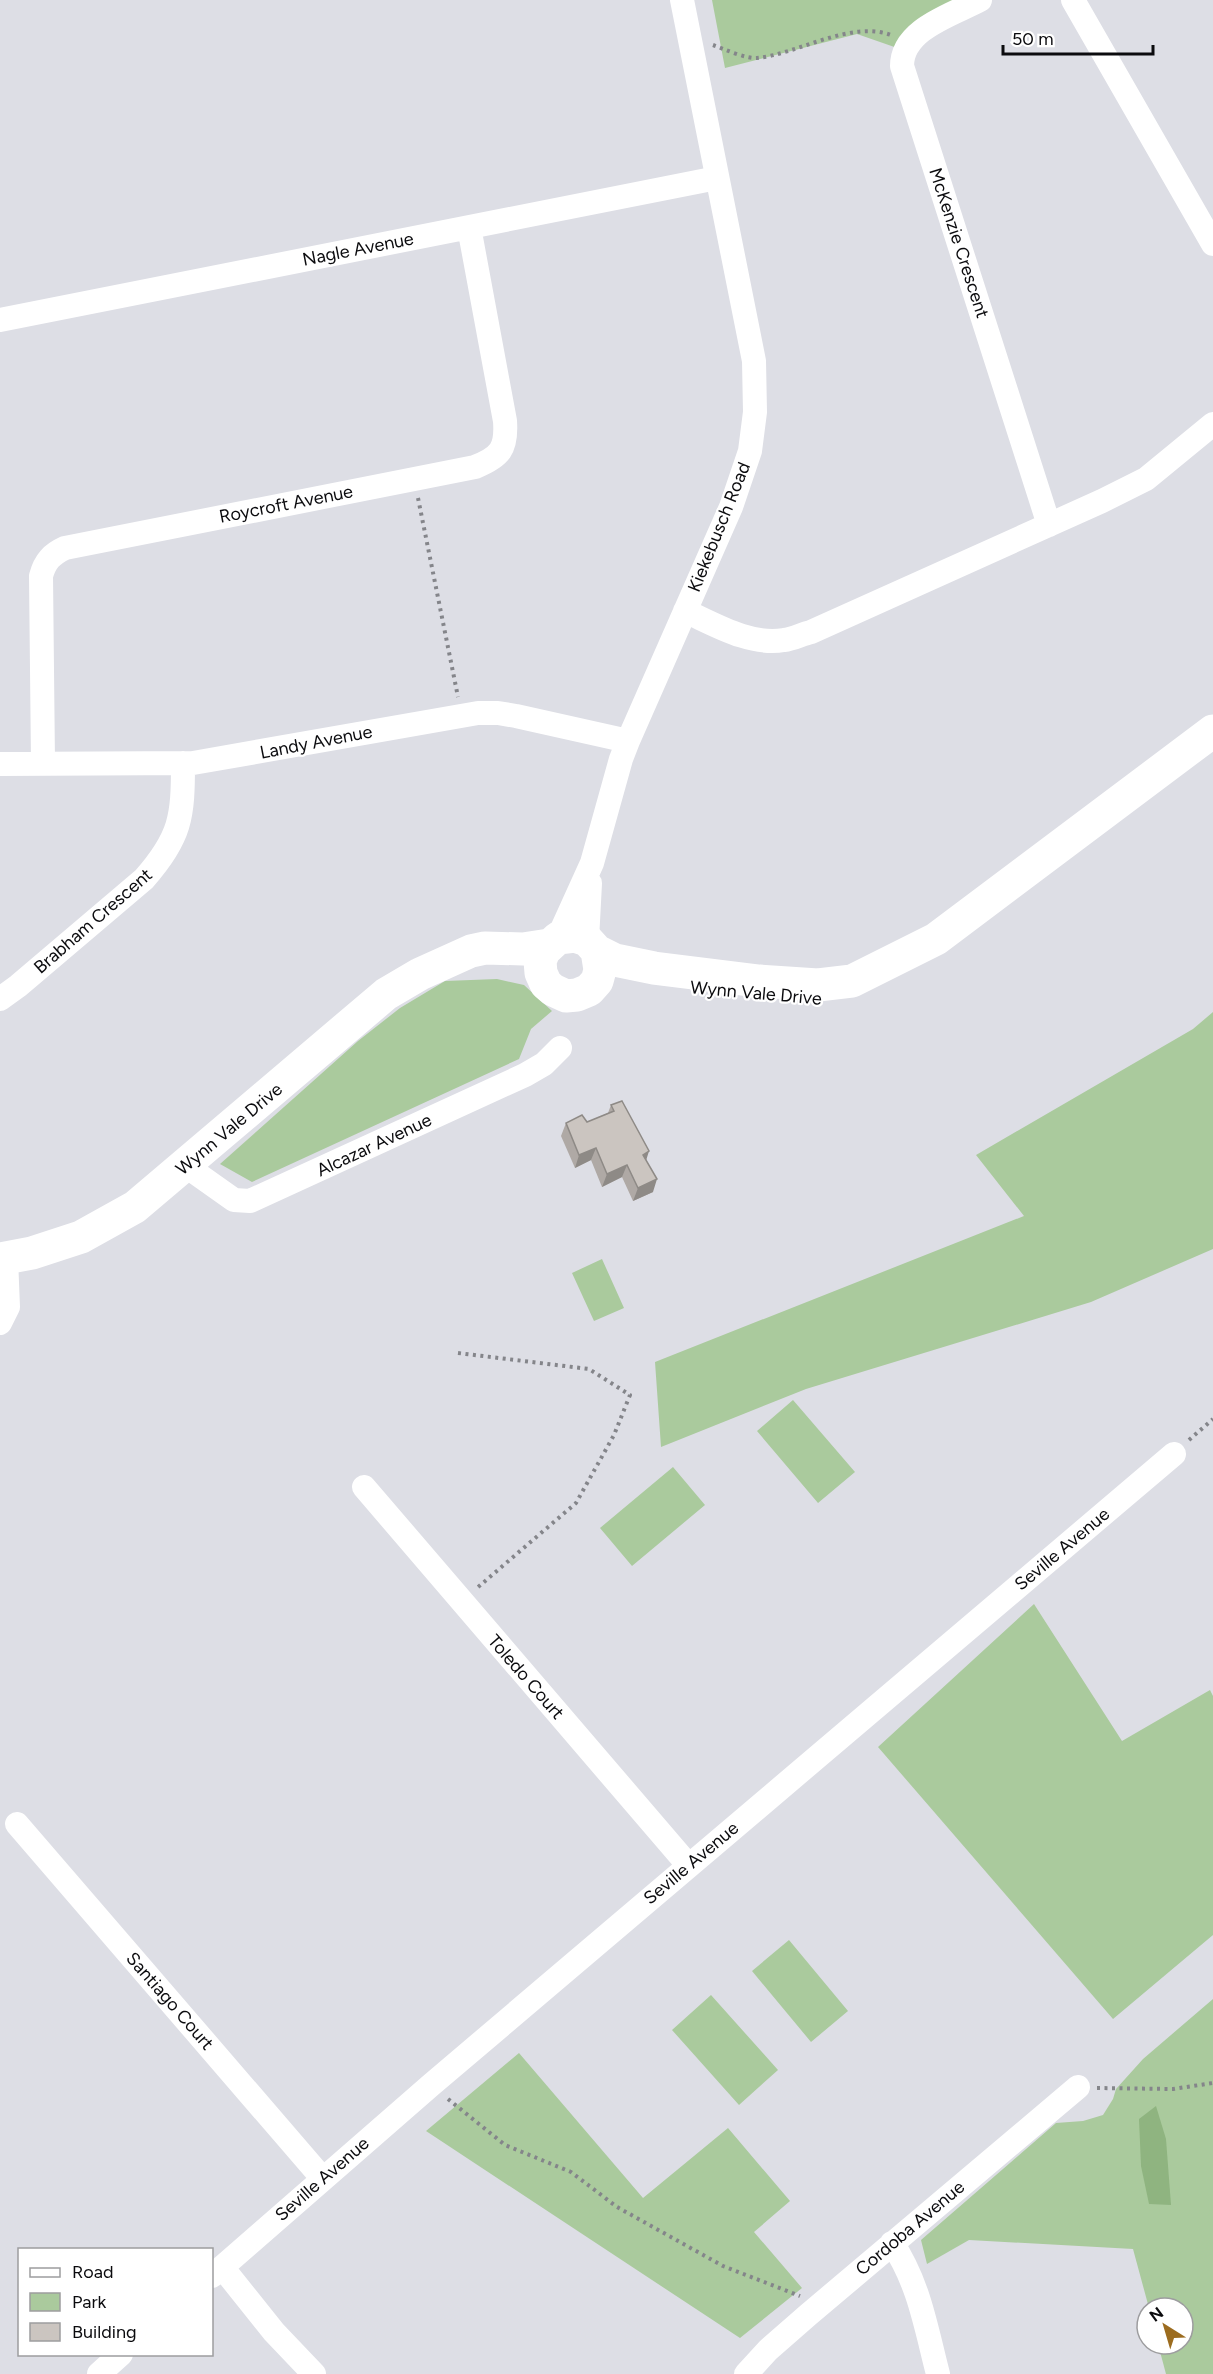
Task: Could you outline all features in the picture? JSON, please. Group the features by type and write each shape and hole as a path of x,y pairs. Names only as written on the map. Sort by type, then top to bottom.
{"main road":[{"name":"Wynn Vale Drive","path":"592,986 651,983 803,1001 849,998 907,968 936,939 1213,731"},
{"name":"Wynn Vale Drive","path":"3,1259 32,1253 100,1228 135,1208 386,994 407,981 471,951 485,948 573,944 615,960 654,968 818,986 852,981 869,975 936,939"},
{"path":"573,944 600,970 592,986 577,995 566,996 546,984 541,974 540,961 573,944"},
{"name":"Wynn Vale Drive","path":"440,966 486,962 508,964 546,984"}],"street":[{"name":"Kiekebusch Road","path":"573,944 592,863 621,759 731,507 750,451 755,412 754,361 682,0"},
{"path":"907,44 915,34 980,0"},
{"path":"1073,0 1213,244"},
{"name":"McKenzie Crescent","path":"907,44 902,57 904,76 1049,525"},
{"name":"Nagle Avenue","path":"0,320 717,177"},
{"name":"Roycroft Avenue","path":"43,763 41,576 44,566 54,553 65,548 474,467 492,460 501,450 506,437 469,227"},
{"path":"685,611 749,638 768,641 784,640 811,632 1146,479 1213,424"},
{"name":"Landy Avenue","path":"0,764 183,763 233,757 461,715 498,713 628,741"},
{"name":"Brabham Crescent","path":"0,999 144,879 160,860 170,846 181,815 183,763"},
{"name":"Alcazar Avenue","path":"186,1166 234,1200 250,1201 525,1075 544,1064 560,1047"},
{"path":"0,1323 8,1307 3,1259"},
{"name":"Seville Avenue","path":"217,2271 431,2085 1174,1454"},
{"name":"Toledo Court","path":"364,1487 689,1866"},
{"name":"Santiago Court","path":"17,1824 323,2179"},
{"name":"Cordoba Avenue","path":"746,2374 768,2350 821,2304 1078,2087"},
{"path":"892,2243 916,2288 938,2374"},
{"path":"217,2271 314,2374"},
{"path":"99,2374 120,2356"}],"path":[{"path":"689,38 755,59 860,32 880,32 907,44"},
{"path":"414,479 461,715"},
{"path":"458,1353 590,1369 630,1395 614,1435 576,1503 462,1602"},
{"path":"1174,1454 1213,1419"},
{"path":"1078,2087 1173,2089 1213,2084"},
{"path":"431,2085 505,2145 571,2172 617,2207 723,2266 821,2304"}],"green space":[{"path":"712,0 980,0 903,50 857,34 725,68"},
{"path":"497,979 524,985 552,1011 531,1029 519,1059 252,1182 220,1164 358,1041 400,1008 445,981"},
{"path":"1213,1012 1213,1249 1091,1302 806,1389 661,1447 655,1362 1024,1216 976,1155 1193,1029"},
{"path":"602,1259 624,1308 594,1321 572,1273"},
{"path":"793,1400 855,1472 818,1503 757,1431"},
{"path":"673,1467 705,1505 632,1566 600,1528"},
{"path":"1034,1604 1122,1741 1210,1690 1213,1696 1213,1935 1113,2019 878,1747"},
{"path":"789,1940 848,2011 811,2042 752,1971"},
{"path":"711,1995 778,2070 739,2105 672,2030"},
{"path":"1213,1999 1213,2374 1166,2374 1161,2356 1195,2356 1195,2296 1146,2296 1133,2249 969,2240 927,2264 921,2240 1056,2123 1083,2121 1103,2115 1116,2089 1143,2059"},
{"path":"519,2053 643,2198 728,2128 790,2201 754,2232 802,2288 740,2338 426,2131"},
{"path":"1156,2106 1166,2139 1171,2205 1149,2204 1141,2166 1139,2119"}],"building":[{"path":"622,1101 649,1151 643,1155 657,1179 638,1188 627,1165 607,1174 596,1148 579,1155 566,1123 582,1115 587,1122 614,1111 611,1105"}]}
